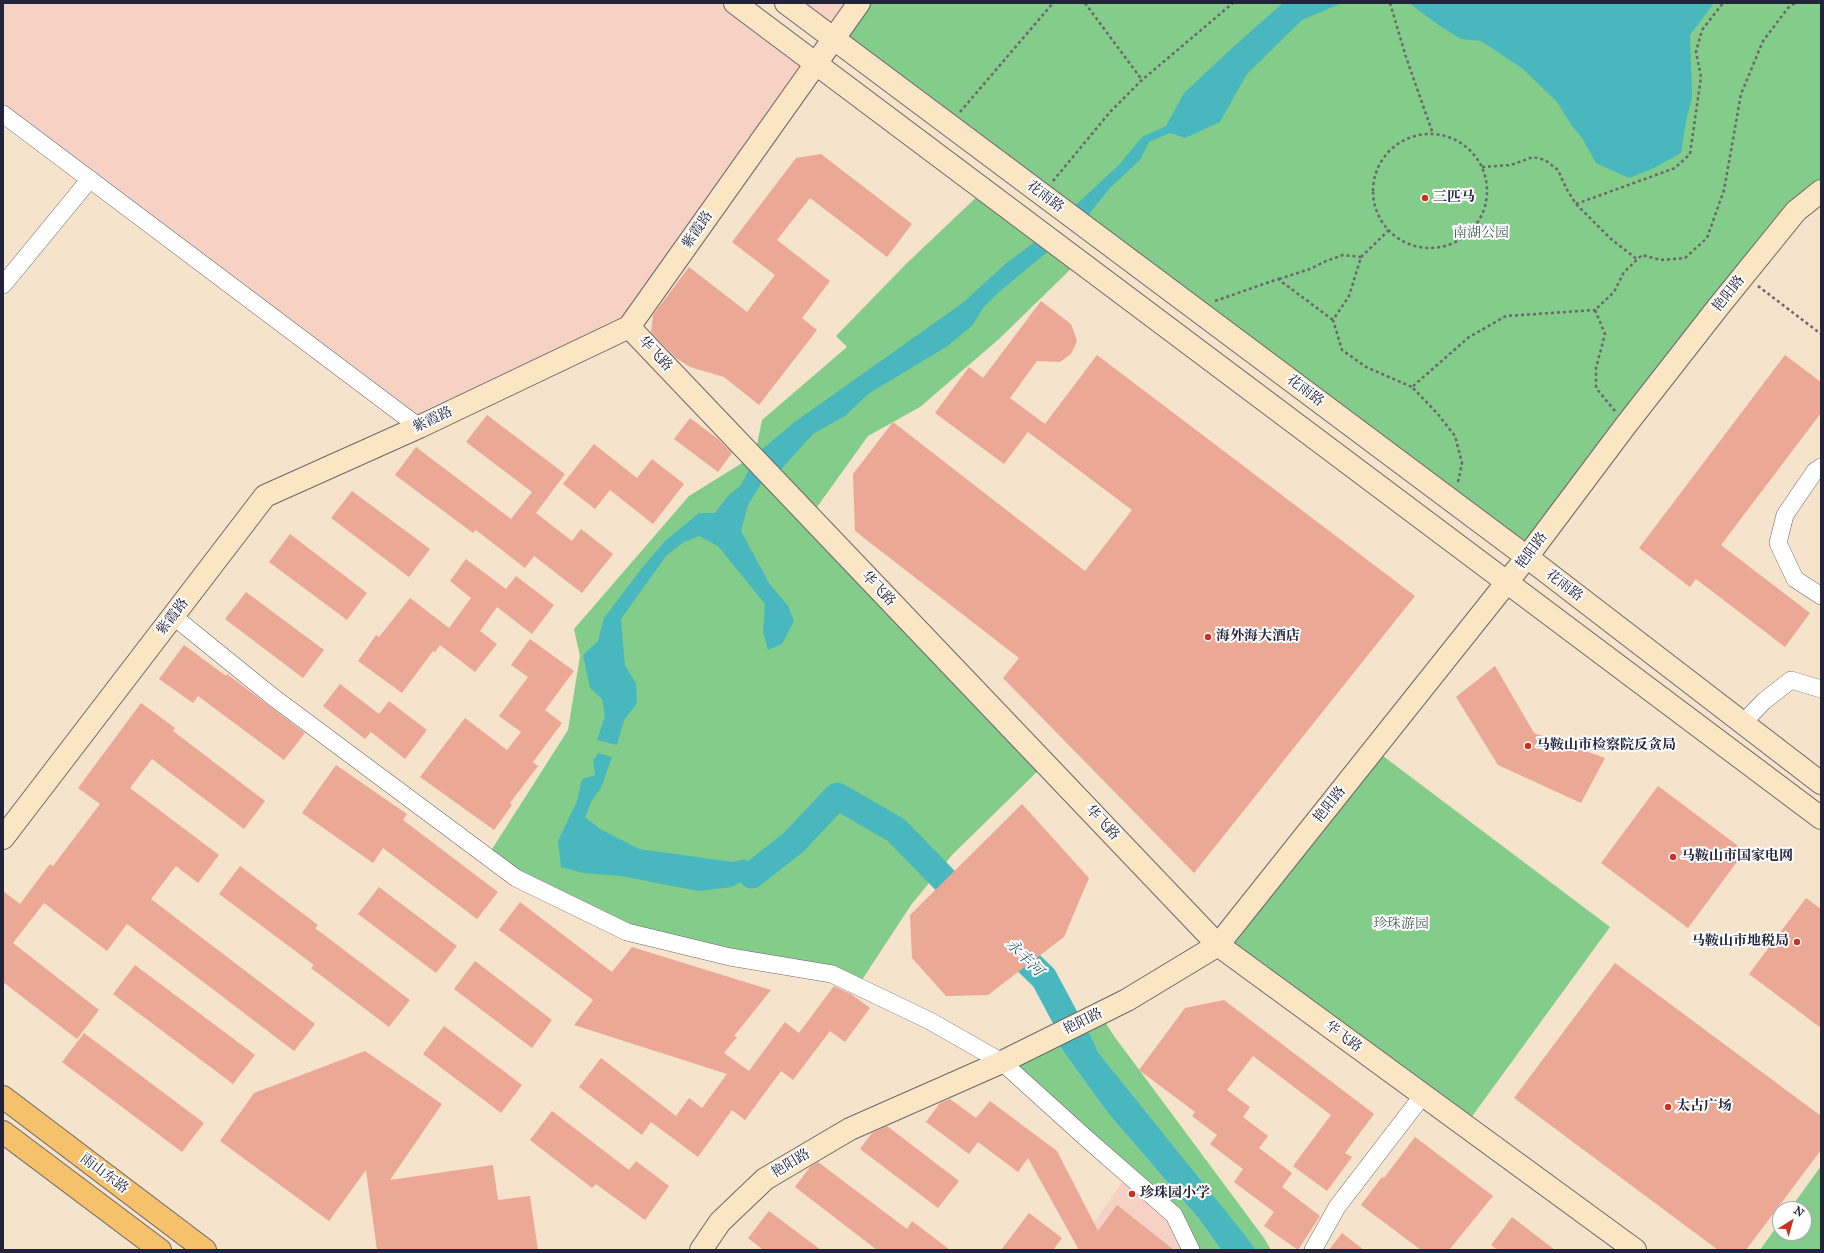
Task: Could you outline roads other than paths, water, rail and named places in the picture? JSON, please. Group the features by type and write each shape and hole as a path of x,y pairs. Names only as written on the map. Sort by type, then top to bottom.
{"main road":[{"name":"雨山东路","path":"3,1097 205,1250"},
{"name":"雨山东路","path":"3,1132 160,1250"}],"street":[{"path":"735,3 1821,818"},
{"name":"花雨路","path":"786,3 1527,557 1821,783"},
{"name":"紫霞路","path":"3,838 265,496 418,427 629,327 859,3"},
{"path":"3,114 418,427"},
{"path":"3,285 90,179"},
{"name":"艳阳路","path":"701,1250 720,1222 765,1179 850,1129 1002,1062 1127,1000 1218,945 1527,557 1626,425 1744,275 1796,211 1821,191"},
{"name":"华飞路","path":"629,327 1218,945 1635,1250"},
{"path":"1821,467 1815,471 1785,515 1778,544 1795,579 1821,596"},
{"path":"173,616 273,697 516,878 627,932 730,957 832,974 930,1021 1002,1062 1087,1139 1174,1214 1192,1250"},
{"path":"1743,723 1764,701 1791,680 1821,689"},
{"path":"1313,1250 1337,1207 1423,1095"}],"water":[{"path":"1283,3 1342,3 1302,20 1247,74 1220,122 1185,138 1170,133 1149,142 1140,160 1110,188 1081,224 1067,213 1119,165 1142,137 1166,126 1184,93"},
{"path":"1409,3 1714,3 1690,35 1692,97 1686,121 1681,153 1654,168 1629,178 1596,163 1582,138 1572,126 1557,102 1523,69 1481,41 1461,39 1437,24"},
{"path":"1044,235 1057,244 999,292 983,308 972,326 946,347 868,394 845,416 813,434 775,476 755,455 796,421 964,302 1004,265"},
{"path":"752,464 765,477 748,505 741,531 769,583 788,606 794,621 782,644 768,650 763,632 765,604 718,546 699,536 684,542 666,556 621,619 625,666 636,683 637,703 624,720 617,745 597,740 605,716 602,699 590,688 583,655 598,641 604,618 642,568 665,541 699,513 715,513 728,496 741,485"},
{"path":"598,753 612,757 601,788 592,800 585,817 600,829 639,849 733,862 746,859 752,875 732,887 698,891 621,876 583,873 561,867 558,841 577,801 582,779 595,775 593,761"},
{"path":"1077,1026 1256,1250 1221,1250 1199,1219 1107,1112 1053,1037"}],"waterway":[{"name":"永丰河","path":"752,875 794,842 837,796 896,830 971,907"},
{"name":"永丰河","path":"1003,938 1044,978 1083,1051"}],"place":[{"name":"三匹马","path":"1425,198"},
{"name":"海外海大酒店","path":"1208,637"},
{"name":"马鞍山市检察院反贪局","path":"1528,746"},
{"name":"马鞍山市国家电网","path":"1673,857"},
{"name":"马鞍山市地税局","path":"1797,942"},
{"name":"太古广场","path":"1668,1107"},
{"name":"珍珠园小学","path":"1132,1194"}],"park label":[{"name":"南湖公园","path":"1481,234"},
{"name":"珍珠游园","path":"1401,925"}]}
